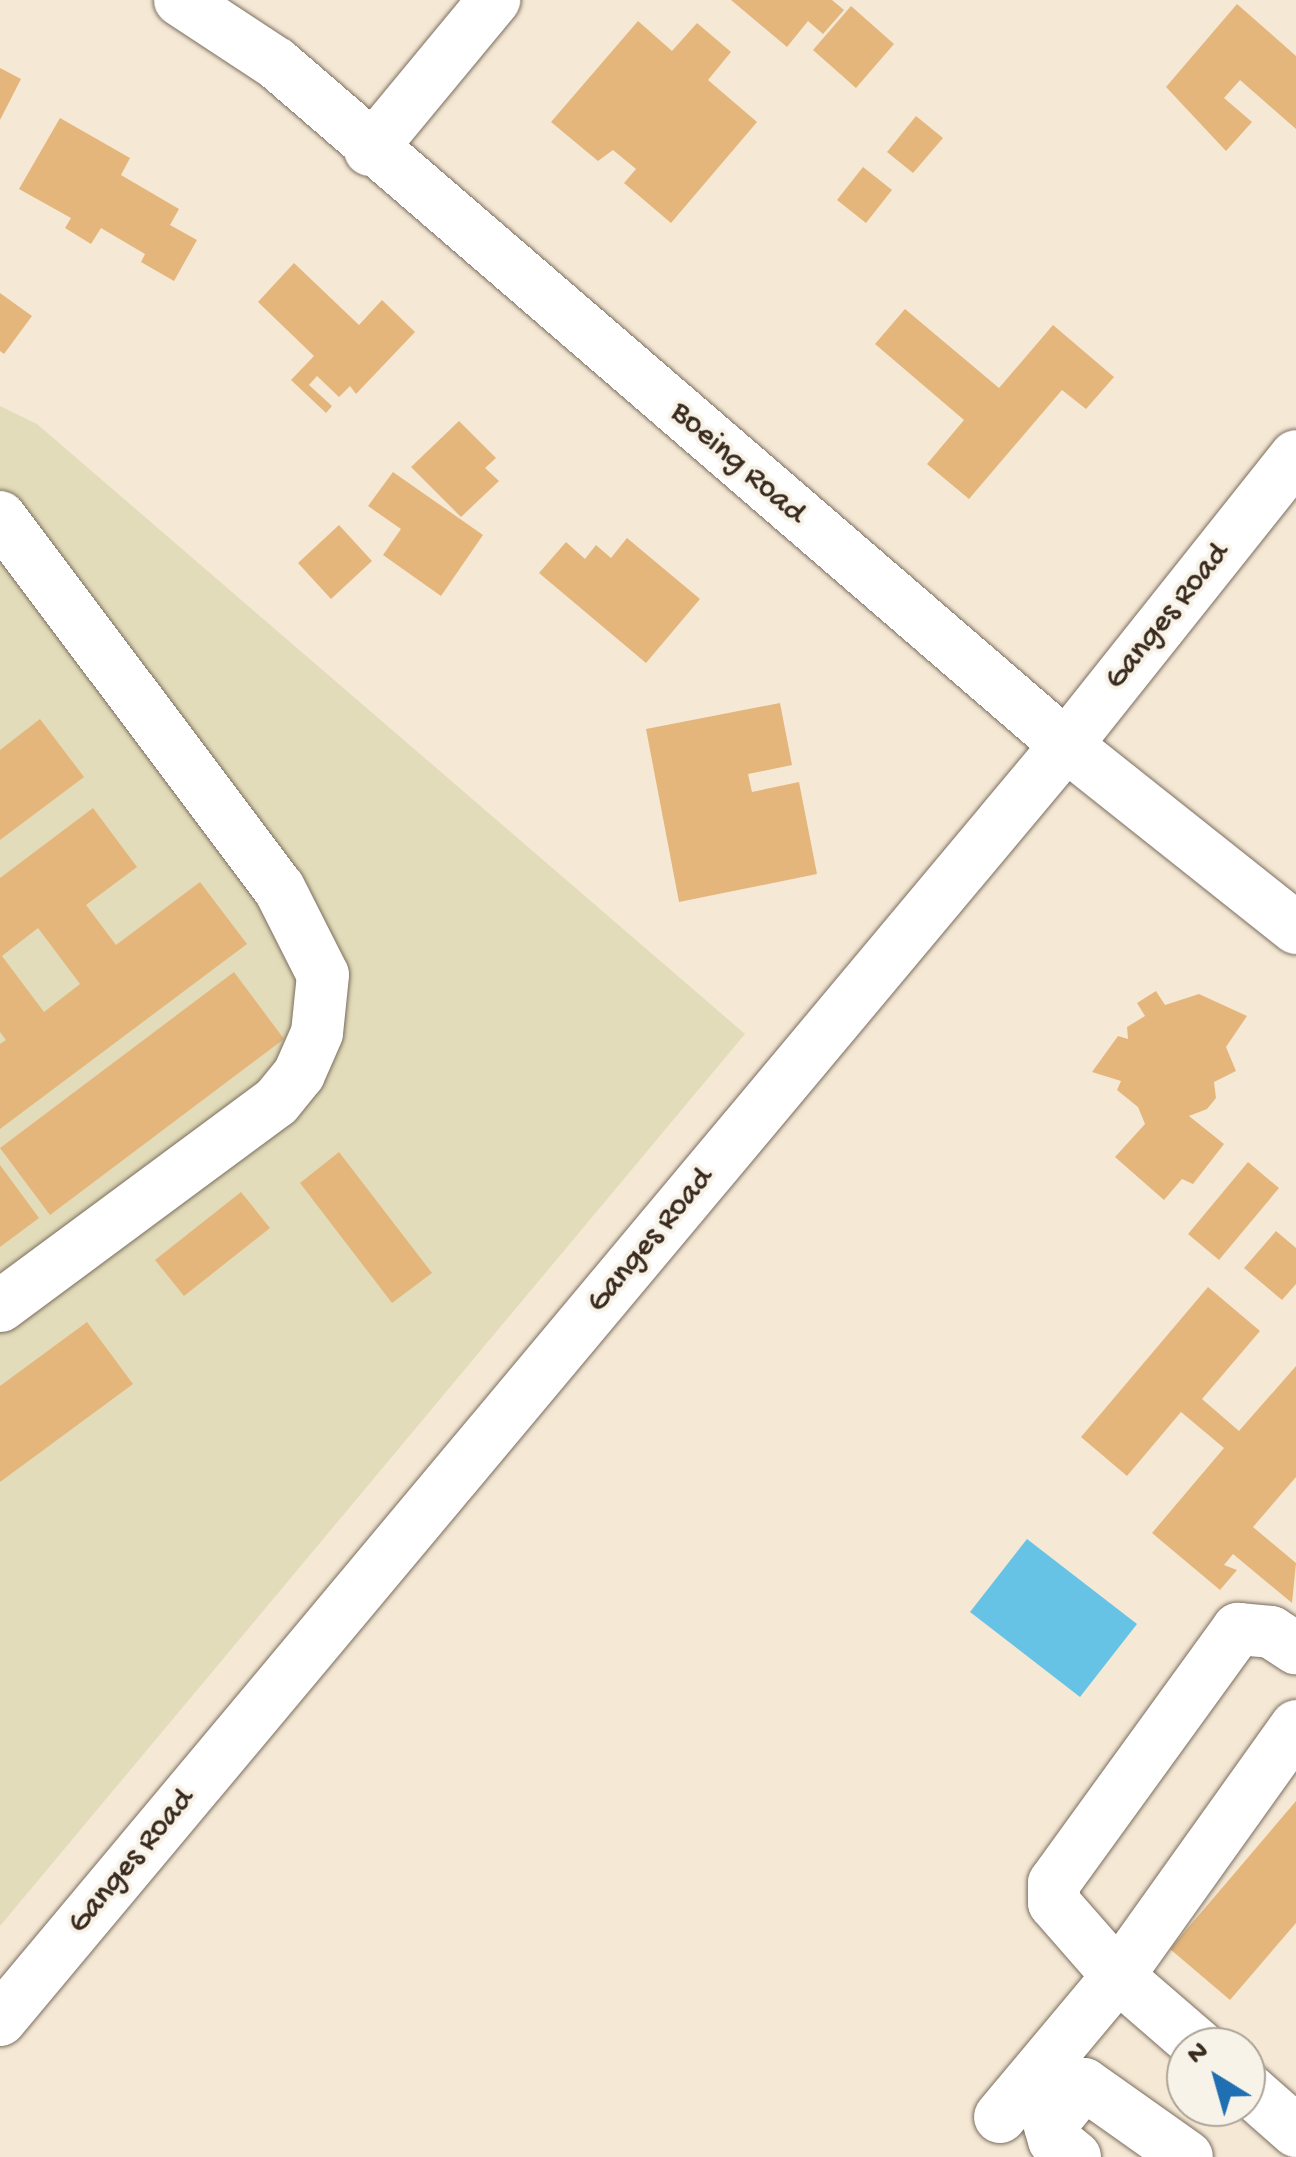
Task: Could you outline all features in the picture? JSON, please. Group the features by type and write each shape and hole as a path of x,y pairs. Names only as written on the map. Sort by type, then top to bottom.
{"street":[{"name":"Boeing Road","path":"180,0 264,54 370,150 1066,745 1296,928"},
{"path":"370,150 494,0"},
{"name":"Ganges Road","path":"0,2020 1066,745 1296,456"},
{"path":"0,517 279,888 324,975 316,1033 299,1074 276,1102 0,1306"},
{"path":"1177,2027 1118,1976 1054,1903 1063,1862 1238,1629 1270,1632 1296,1648"},
{"path":"1000,2118 1118,1976 1296,1726"},
{"path":"1075,2157 1054,2140 1050,2126 1084,2084 1187,2157"},
{"path":"1266,2104 1296,2130"}],"shaded area":[{"path":"0,406 37,424 745,1034 0,1926"}],"water":[{"path":"1027,1539 1137,1624 1080,1697 970,1612"}],"building":[{"path":"731,0 832,0 844,10 823,34 808,21 787,47"},
{"path":"1237,4 1296,56 1296,129 1240,80 1224,98 1252,122 1226,151 1166,87"},
{"path":"851,6 894,44 856,88 813,50"},
{"path":"638,21 672,51 697,23 731,52 708,80 757,122 671,223 624,183 636,169 613,150 598,161 551,122"},
{"path":"0,68 21,79 0,120"},
{"path":"916,116 943,138 913,173 887,152"},
{"path":"60,118 130,158 121,175 179,209 170,225 197,240 174,281 141,262 145,254 101,228 91,244 65,228 71,218 19,189"},
{"path":"863,167 892,190 866,223 837,200"},
{"path":"294,263 359,325 382,300 415,332 356,394 350,386 339,397 317,376 309,385 332,406 326,413 291,380 314,356 258,302"},
{"path":"0,293 32,316 4,354 0,351"},
{"path":"905,309 999,388 1053,325 1114,377 1086,409 1062,390 969,499 927,464 964,420 875,344"},
{"path":"459,421 496,458 485,468 499,481 461,517 411,467"},
{"path":"393,472 483,535 441,596 383,555 401,529 368,506"},
{"path":"339,525 372,561 331,599 298,563"},
{"path":"627,538 700,599 646,663 539,573 566,542 585,559 596,545 611,558"},
{"path":"780,703 792,765 748,774 752,792 799,782 817,874 679,902 646,729"},
{"path":"40,719 84,777 0,840 0,750"},
{"path":"93,808 137,867 86,905 116,945 200,882 247,944 0,1129 0,1044 6,1040 0,1032 0,878","holes":["38,928 80,984 44,1012 2,956"]},
{"path":"234,972 284,1039 50,1215 0,1148"},
{"path":"1156,991 1165,1005 1199,994 1247,1016 1226,1047 1236,1071 1214,1082 1216,1098 1207,1109 1189,1116 1224,1144 1193,1184 1182,1179 1164,1200 1115,1157 1145,1124 1138,1107 1117,1090 1121,1081 1092,1072 1118,1036 1128,1039 1127,1027 1145,1016 1137,1003"},
{"path":"339,1152 432,1273 392,1303 300,1183"},
{"path":"1248,1162 1279,1188 1219,1260 1188,1234"},
{"path":"0,1165 39,1218 0,1247"},
{"path":"241,1192 270,1228 184,1296 155,1260"},
{"path":"1276,1231 1296,1248 1296,1284 1282,1300 1244,1268"},
{"path":"1208,1287 1260,1331 1202,1399 1239,1431 1296,1366 1296,1477 1253,1527 1296,1563 1292,1603 1233,1554 1224,1565 1237,1570 1220,1590 1152,1533 1224,1448 1181,1412 1127,1476 1081,1437"},
{"path":"87,1322 133,1384 0,1482 0,1386"},
{"path":"1296,1801 1296,1923 1230,2000 1170,1949"}]}
